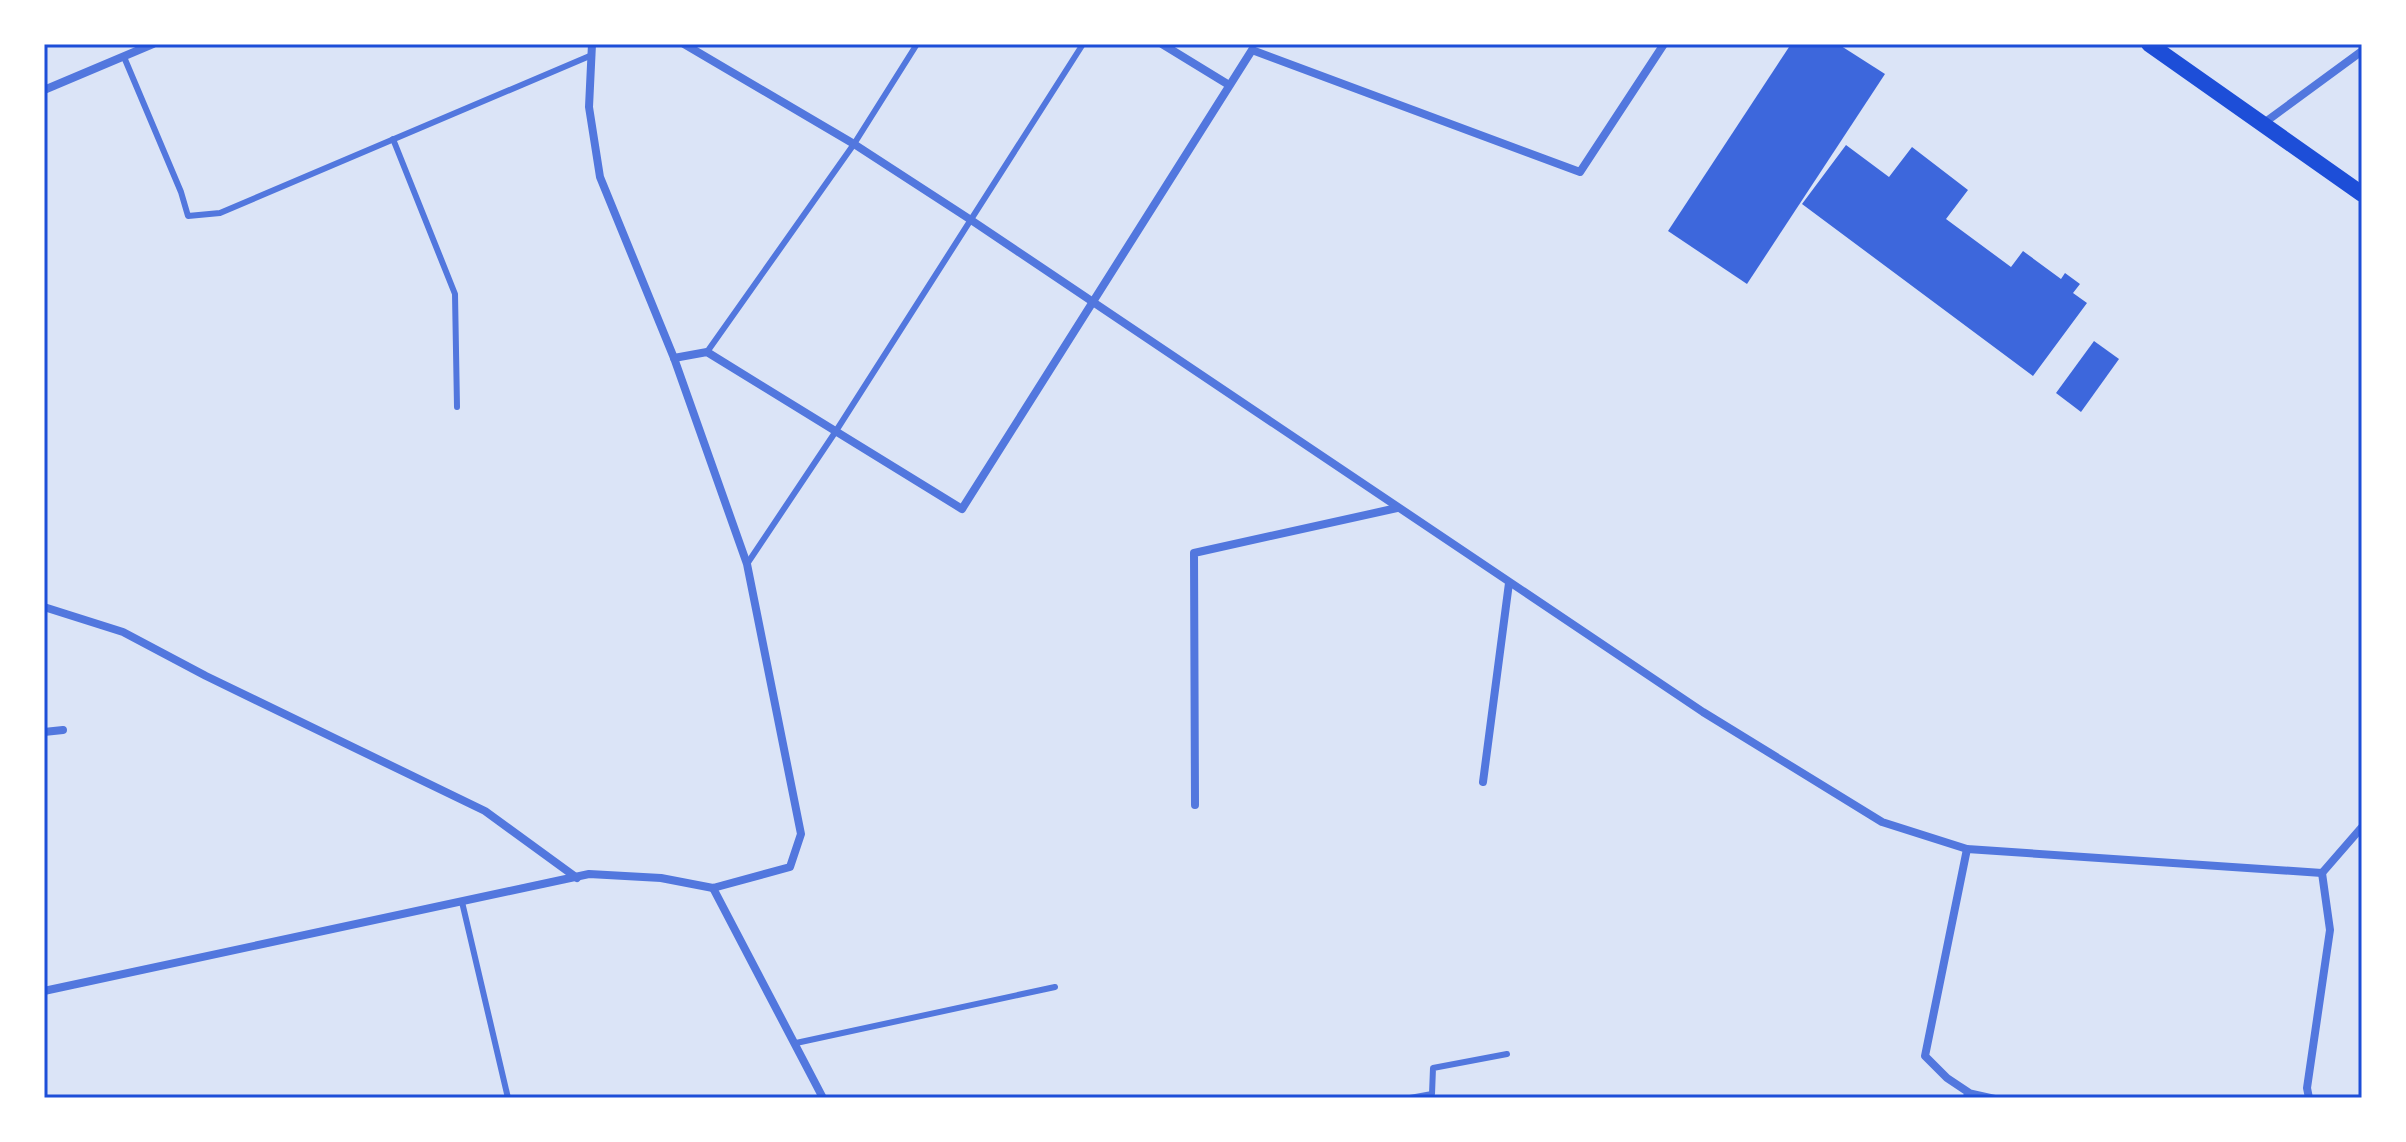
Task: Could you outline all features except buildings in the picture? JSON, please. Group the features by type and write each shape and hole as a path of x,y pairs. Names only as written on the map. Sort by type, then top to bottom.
{"main road":[{"path":"2149,44 2362,194"}],"street":[{"path":"44,90 153,44"},
{"path":"44,991 589,874 661,878 713,888 790,867 801,834 747,564 674,358 600,177 589,107 592,44"},
{"path":"684,44 854,144 1703,712 1882,822 1967,849 2322,873"},
{"path":"1162,44 1229,85"},
{"path":"674,358 707,352 962,509 1254,47 1580,172 1664,44"},
{"path":"2264,123 2362,51"},
{"path":"1195,805 1194,553 1397,508"},
{"path":"1483,782 1509,583"},
{"path":"44,607 123,632 206,676 485,811 577,878"},
{"path":"44,732 63,730"},
{"path":"2309,1098 2307,1088 2330,930 2322,873 2362,827"},
{"path":"1967,849 1925,1056 1967,1095"},
{"path":"713,888 823,1098"}],"lane":[{"path":"707,352 854,144 917,44"},
{"path":"747,564 836,431 1083,44"},
{"path":"124,57 181,192 188,216 220,213 592,55"},
{"path":"393,139 455,294 457,407"},
{"path":"462,902 508,1098"},
{"path":"796,1043 1055,987"},
{"path":"1410,1098 1432,1094 1433,1068 1507,1054"},
{"path":"1967,1095 1995,1098"}],"shaded area":[{"path":"44,44 2362,44 2362,1098 44,1098"}]}
